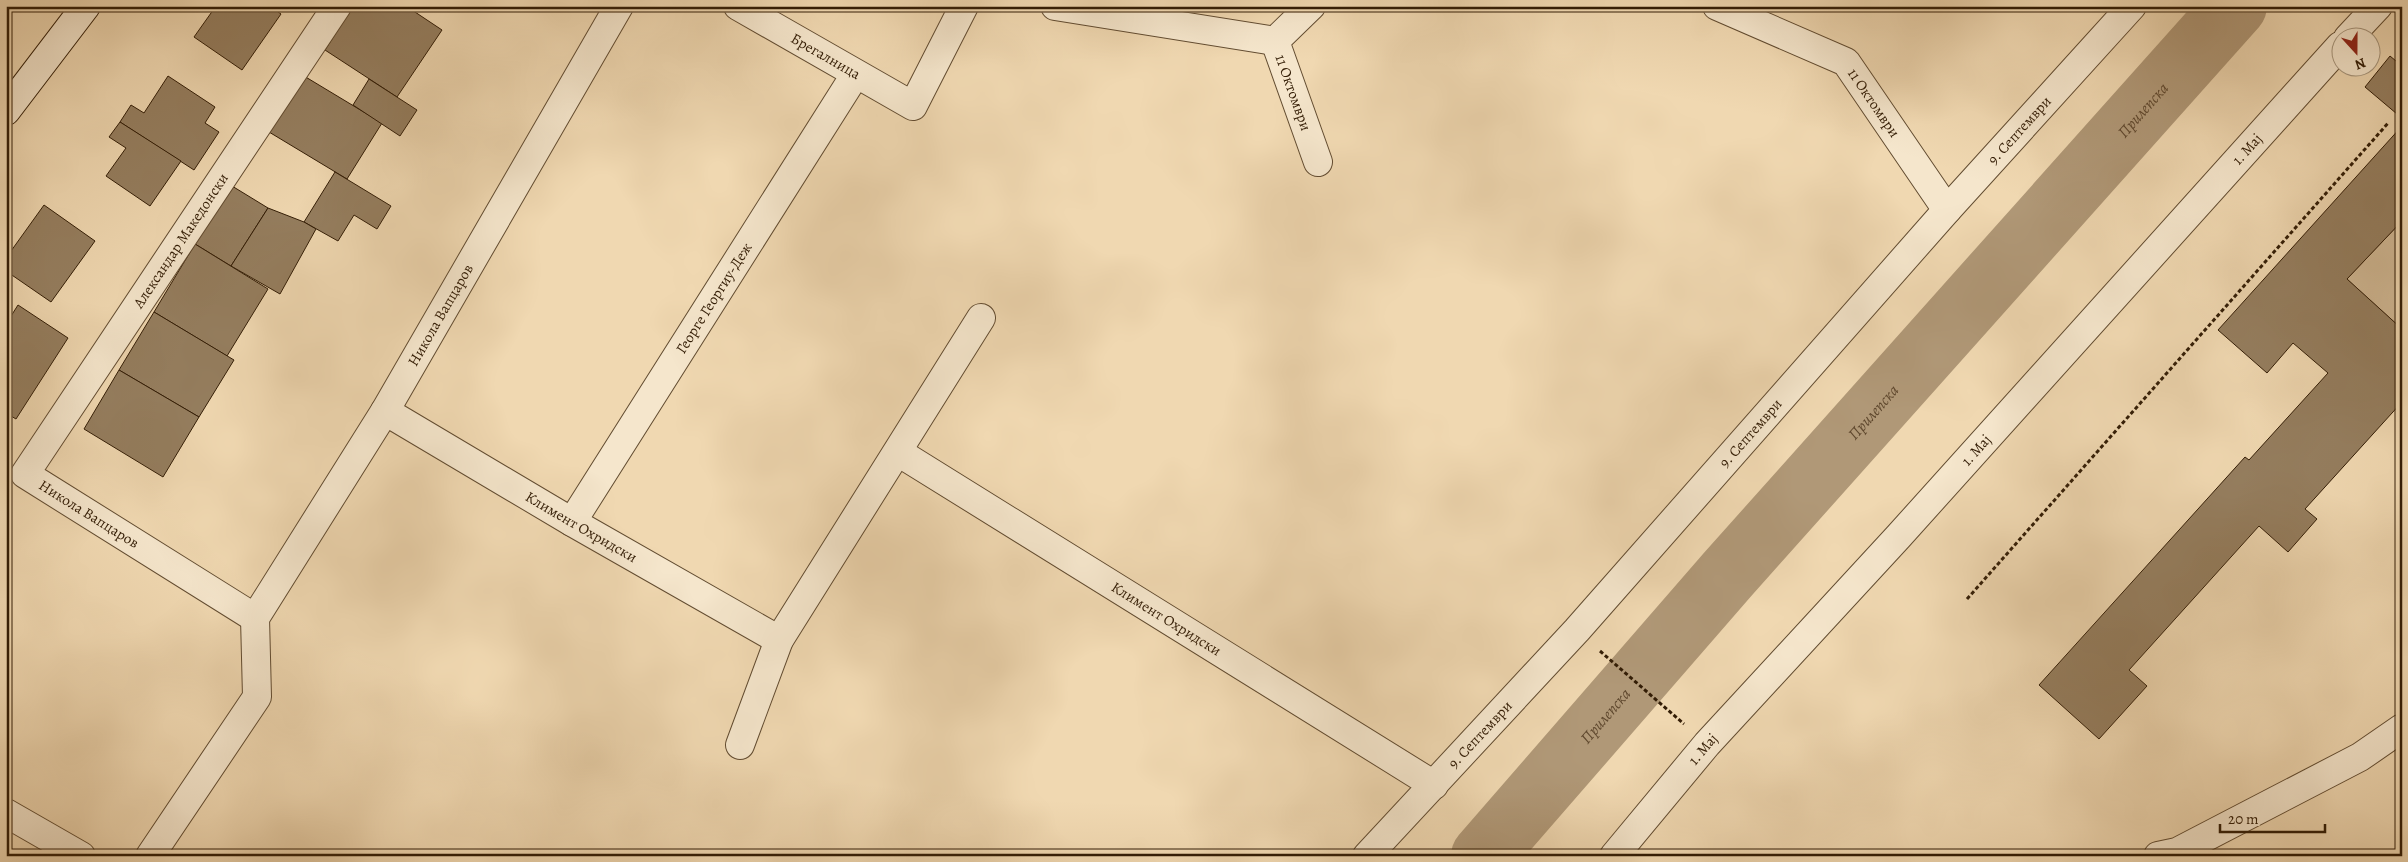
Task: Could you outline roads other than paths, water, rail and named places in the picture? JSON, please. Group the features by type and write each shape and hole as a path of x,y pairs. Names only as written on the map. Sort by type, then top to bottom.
{"street":[{"path":"6,111 86,6"},
{"name":"Александар Македонски","path":"25,474 337,6"},
{"name":"Никола Вапцаров","path":"25,474 254,618 385,411 619,6"},
{"name":"Брегалница","path":"738,6 913,106 964,6"},
{"path":"1055,6 1275,41"},
{"name":"11 Октомври","path":"1311,6 1275,41 1318,162"},
{"name":"11 Октомври","path":"1717,6 1846,62 1947,210"},
{"name":"9. Септември","path":"1367,856 1577,630 1947,210 2132,6"},
{"path":"2357,28 2378,6"},
{"name":"1. Мај","path":"1614,856 1707,744 1905,530 2330,57"},
{"name":"Георге Георгиу-Деж","path":"572,522 855,74"},
{"path":"740,745 779,640 981,318"},
{"name":"Климент Охридски","path":"385,411 572,522 779,640"},
{"name":"Климент Охридски","path":"898,452 1434,785"},
{"path":"150,856 257,697 254,618"},
{"path":"2171,854 2360,757 2402,728"},
{"path":"6,813 81,856"}],"waterway":[{"name":"Прилепска","path":"1483,856 1728,574 2235,6"}]}
